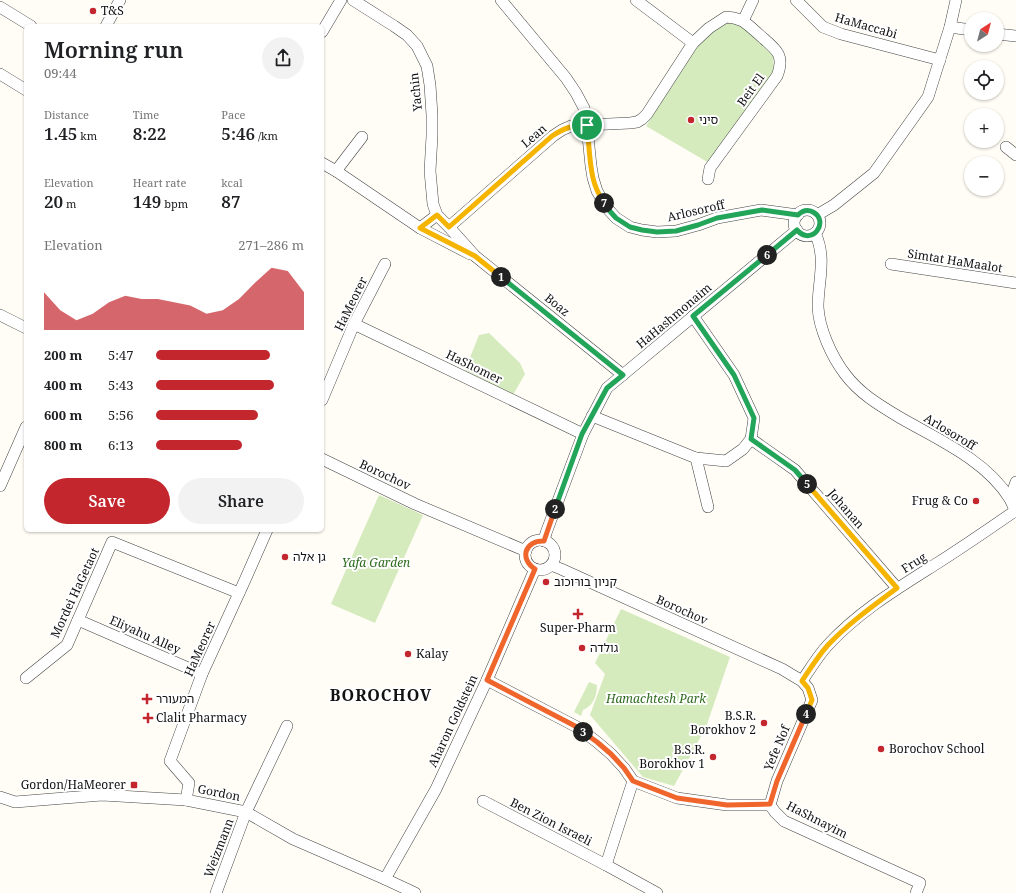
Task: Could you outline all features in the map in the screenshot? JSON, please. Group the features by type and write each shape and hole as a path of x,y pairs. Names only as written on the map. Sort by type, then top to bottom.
{"street":[{"path":"107,24 120,0"},
{"path":"324,29 341,0"},
{"name":"Yachin","path":"353,0 407,36 417,46 427,66 430,85 432,122 430,171 433,204 437,215"},
{"name":"Arlosoroff","path":"502,0 566,78 584,108 593,178 597,191 607,208 616,218 630,227 657,232 676,231 717,218 762,210 798,215"},
{"path":"636,0 694,43"},
{"path":"743,21 753,0"},
{"name":"HaMaccabi","path":"796,0 823,27 841,34 940,60"},
{"path":"817,215 834,205 874,173 928,97 950,27 956,0"},
{"path":"0,7 28,24"},
{"name":"Lean","path":"449,227 552,136 562,130 571,126 630,123 637,122 642,119 647,114 694,43 709,28 726,17 743,21"},
{"name":"Beit El","path":"708,179 710,168 777,76 780,68 780,57 776,49 743,21"},
{"path":"950,27 964,29"},
{"path":"1004,35 1016,36"},
{"path":"0,74 24,89"},
{"path":"336,171 362,137"},
{"path":"1006,147 1016,155"},
{"name":"Boaz","path":"324,164 420,228 475,256"},
{"path":"809,210 817,215 820,226 812,235 808,236 800,233 795,227 795,222 801,212 809,210"},
{"path":"420,228 437,215 449,227"},
{"name":"Boaz","path":"449,227 475,256 623,375"},
{"name":"HaHashmonaim","path":"582,434 607,388 797,230"},
{"name":"Arlosoroff","path":"815,233 820,242 821,248 818,308 822,328 832,353 844,374 857,388 874,402 966,455 976,463 998,483 1010,499 1016,514"},
{"name":"HaMeorer","path":"324,395 354,324 385,264"},
{"name":"Simtat HaMaalot","path":"891,264 1016,283"},
{"path":"0,315 24,327"},
{"path":"592,416 696,458 726,461 743,449 751,439 754,418 734,375 693,316"},
{"name":"HaShomer","path":"354,324 582,434"},
{"path":"0,486 24,432"},
{"path":"544,541 582,434"},
{"name":"Johanan","path":"751,439 795,470 897,588"},
{"path":"696,458 708,507"},
{"name":"Borochov","path":"324,461 415,504 526,552"},
{"path":"1010,499 1016,482"},
{"name":"Frug","path":"802,681 827,646 854,620 897,588 1016,514"},
{"name":"HaMeorer","path":"186,800 189,783 170,761 202,674 266,532"},
{"path":"538,540 544,541 552,547 554,551 554,561 551,565 544,569 535,569 528,564 526,560 526,552 528,546 533,542 538,540"},
{"name":"Mordei HaGetaot","path":"26,678 67,645 112,542 239,593"},
{"name":"Borochov","path":"551,565 782,669 802,681"},
{"name":"Aharon Goldstein","path":"385,879 436,789 487,680 535,569"},
{"name":"Eliyahu Alley","path":"78,620 202,674"},
{"path":"487,680 577,727 611,754 624,768 633,781 606,865"},
{"name":"Yefe Nof","path":"770,804 777,781 812,700 808,688 802,681"},
{"name":"Weizmann","path":"216,893 246,812 287,726"},
{"name":"HaShnayim","path":"633,781 677,798 727,805 770,804 775,812 784,821 920,883 916,893"},
{"name":"Gordon","path":"0,797 15,802 102,795 186,800 246,812 293,839 415,893"},
{"name":"Ben Zion Israeli","path":"483,801 657,893"}],"green space":[{"path":"730,22 745,27 773,51 774,75 709,163 646,126 698,46 721,24"},
{"path":"489,333 520,363 525,374 513,395 465,370 479,335"},
{"name":"Yafa Garden","path":"379,495 423,515 375,623 331,604"},
{"name":"Hamachtesh Park","path":"621,609 730,657 706,727 674,786 643,777 590,715 605,674 595,663"},
{"path":"589,682 597,685 596,693 594,700 583,710 581,716 574,712"}],"place":[{"name":"T&S","path":"93,11"},
{"name":"סיני","path":"691,120"},
{"name":"Frug & Co","path":"976,501"},
{"name":"גן אלה","path":"285,557"},
{"name":"קניון בורוכוב","path":"546,582"},
{"name":"Super-Pharm","path":"578,614"},
{"name":"גולדה","path":"582,648"},
{"name":"Kalay","path":"408,654"},
{"name":"המעורר","path":"147,699"},
{"name":"Clalit Pharmacy","path":"148,718"},
{"name":"B.S.R. Borokhov 2","path":"764,723"},
{"name":"Borochov School","path":"881,749"},
{"name":"B.S.R. Borokhov 1","path":"713,757"},
{"name":"Gordon/HaMeorer","path":"134,785"}],"district":[{"name":"BOROCHOV","path":"381,695"}],"route":[{"path":"587,125 591,166 597,191 607,208 616,218 630,227 657,232 676,231 717,218 762,210 798,215 801,212 809,210 814,212 819,218 820,226 815,233 808,236 797,230 693,316 734,375 754,418 751,439 795,470 897,588 854,620 827,646 802,681 808,688 812,700 777,781 770,804 727,805 677,798 633,781 624,768 611,754 577,727 487,680 535,569 528,564 526,560 525,556 528,546 538,540 544,541 582,434 607,388 623,375 475,256 420,228 437,215 449,227 552,136 571,126 587,125"}]}
